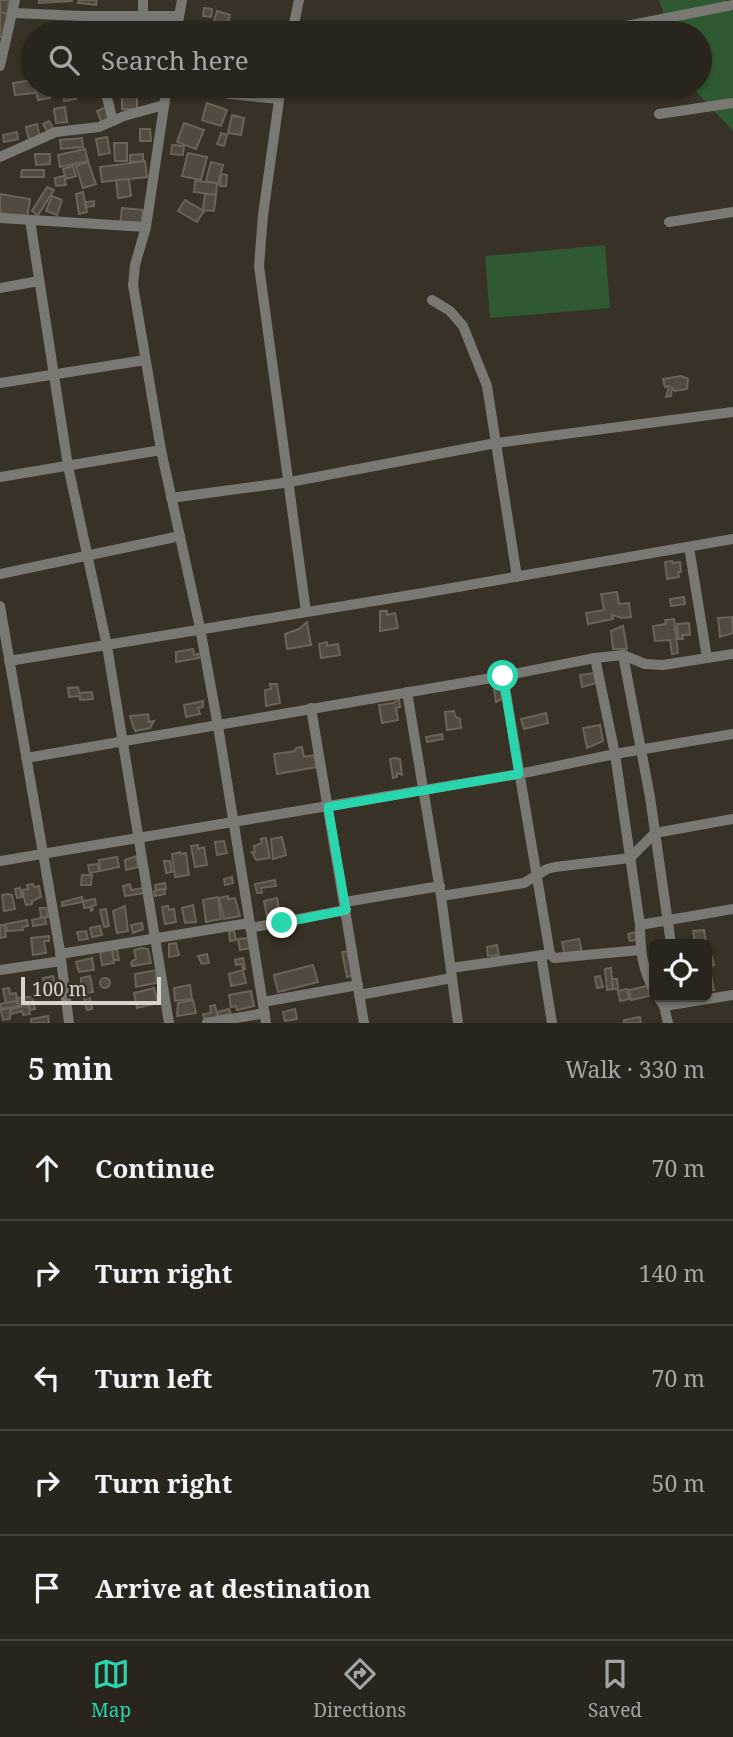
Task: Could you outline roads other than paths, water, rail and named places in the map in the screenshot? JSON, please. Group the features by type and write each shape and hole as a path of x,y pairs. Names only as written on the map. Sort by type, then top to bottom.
{"street":[{"path":"0,66 15,0"},
{"path":"143,0 143,16"},
{"path":"177,21 182,0"},
{"path":"295,21 299,0"},
{"path":"652,21 733,5"},
{"path":"13,13 178,16"},
{"path":"107,98 113,121"},
{"path":"165,98 146,226 135,265 133,285 161,450 200,628 218,726 265,1013"},
{"path":"268,98 278,99 259,266 306,612"},
{"path":"659,114 733,103"},
{"path":"0,157 56,132 92,129 164,105"},
{"path":"668,222 733,212"},
{"path":"0,218 146,226"},
{"path":"30,220 68,466 107,646 169,1023"},
{"path":"0,288 39,281"},
{"path":"432,300 450,311 463,326 487,386 517,577"},
{"path":"0,383 145,360"},
{"path":"172,498 290,482 496,443 733,412"},
{"path":"0,477 161,450"},
{"path":"0,574 87,558 180,536"},
{"path":"7,668 200,628 733,539"},
{"path":"689,547 707,658"},
{"path":"0,606 7,668 26,758 61,958 69,1023"},
{"path":"26,758 595,658 623,655 645,664 663,665 733,654"},
{"path":"623,655 642,750 670,939"},
{"path":"595,658 615,754 640,925 640,950 649,980"},
{"path":"503,676 537,876 552,1023"},
{"path":"407,692 441,891 458,1023"},
{"path":"311,708 364,1023"},
{"path":"0,861 423,791 733,734"},
{"path":"0,970 155,938 249,925 346,906 441,891 524,883 555,867 630,858 655,833 733,819"},
{"path":"640,925 733,909"},
{"path":"207,1023 265,1013 359,990 545,955 554,958 640,950"},
{"path":"712,997 733,995"},
{"path":"661,1002 668,1023"}]}
